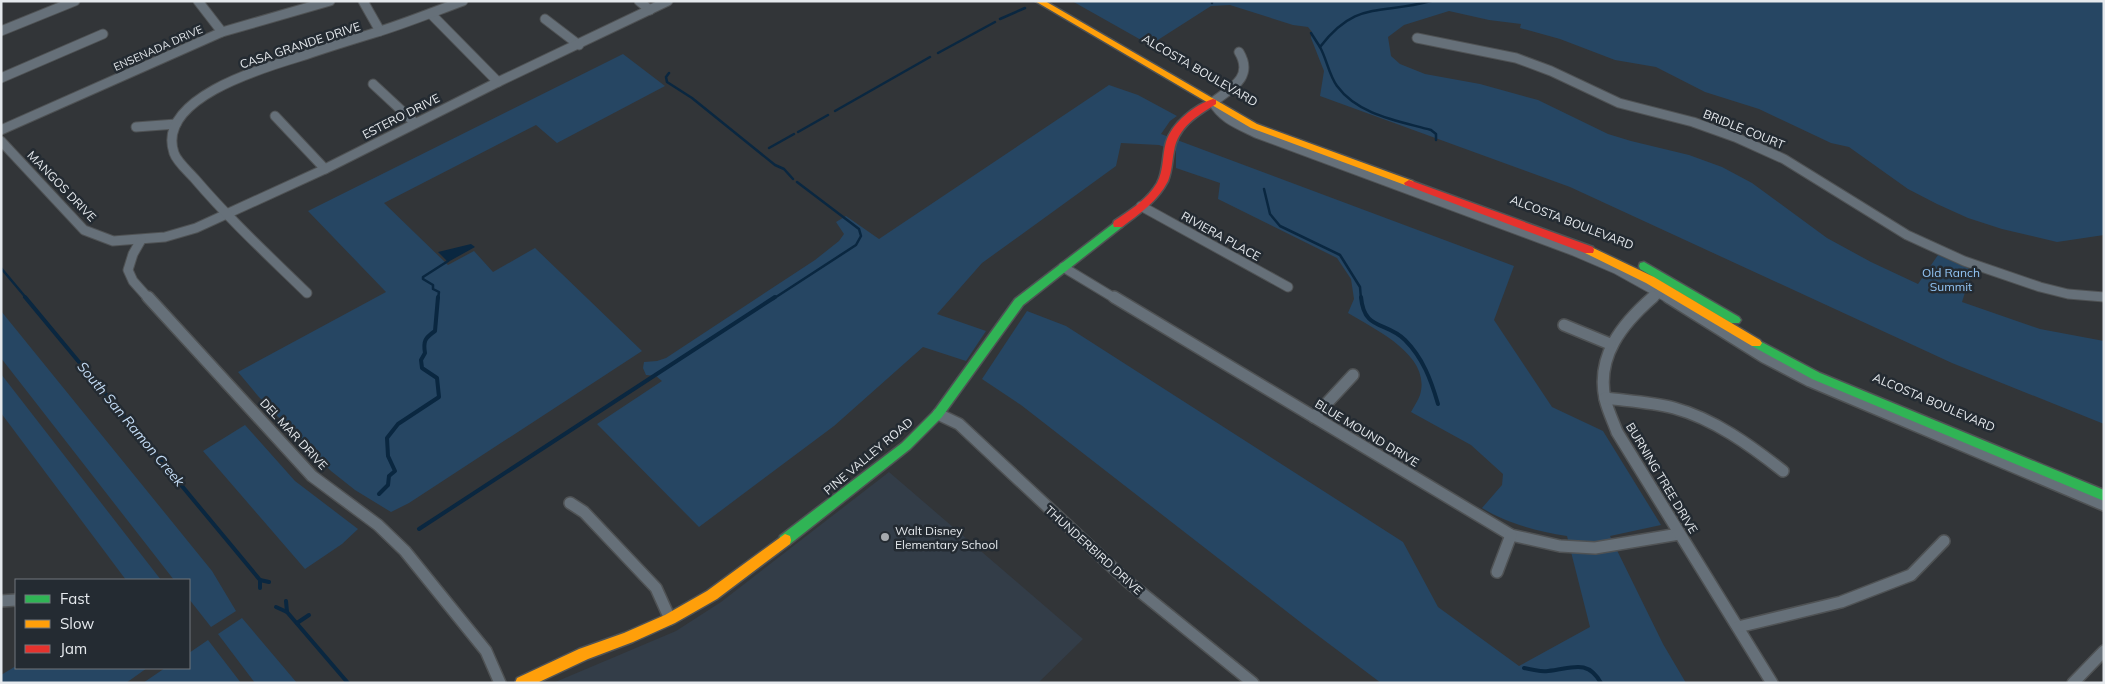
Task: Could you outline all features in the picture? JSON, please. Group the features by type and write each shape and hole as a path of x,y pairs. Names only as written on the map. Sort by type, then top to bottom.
{"main road":[{"name":"ALCOSTA BOULEVARD","path":"1039,1 1217,100"},
{"name":"ALCOSTA BOULEVARD","path":"1055,1 1217,100 1254,126 1593,251 1637,272 1830,374 2104,487"},
{"name":"PINE VALLEY ROAD","path":"522,683 584,654 628,638 670,619 712,595 906,446 938,414 1019,302 1158,191 1166,174 1167,154 1172,136 1178,126 1217,100"},
{"name":"ALCOSTA BOULEVARD","path":"1665,287 1776,355 1816,376 2104,496"}],"street":[{"path":"1,31 75,1"},
{"path":"198,1 222,32"},
{"name":"ENSENADA DRIVE","path":"1,130 222,32 330,1"},
{"path":"363,1 380,31"},
{"name":"CASA GRANDE DRIVE","path":"176,124 195,103 224,83 253,71 432,14 463,1"},
{"path":"639,1 650,10"},
{"name":"ESTERO DRIVE","path":"141,240 165,237 226,215 325,169 498,82 668,1"},
{"path":"432,14 498,82"},
{"path":"545,19 579,45"},
{"path":"1,78 103,34"},
{"name":"BRIDLE COURT","path":"1417,38 1516,58 1551,71 1619,103 1693,122 1728,134 1784,159 1908,235 1947,253 1989,271 2040,287 2068,294 2104,296"},
{"path":"1217,100 1243,77 1246,68 1245,60 1239,52"},
{"path":"374,84 415,123"},
{"path":"275,116 325,169"},
{"path":"136,127 176,124 172,139 174,154 226,215 307,294"},
{"name":"MANGOS DRIVE","path":"1,141 84,230 113,241 141,240"},
{"name":"RIVIERA PLACE","path":"1141,206 1288,287"},
{"name":"DEL MAR DRIVE","path":"141,240 133,254 128,270 134,281 312,476 378,525 404,551 486,651 500,683"},
{"name":"BLUE MOUND DRIVE","path":"1063,267 1511,535 1560,546 1595,548 1679,534"},
{"name":"BURNING TREE DRIVE","path":"1665,287 1635,311 1610,344 1603,369 1605,398 1617,432 1772,683"},
{"name":"ALCOSTA BOULEVARD","path":"1665,287 1764,358 1810,381 2104,505"},
{"path":"1564,326 1610,344"},
{"path":"1314,417 1354,375"},
{"path":"1605,398 1673,408 1695,415 1758,450 1783,471"},
{"name":"THUNDERBIRD DRIVE","path":"938,414 959,424 1127,581 1253,683"},
{"path":"570,502 584,512 656,588 670,619"},
{"path":"1497,572 1511,535"},
{"path":"1738,627 1841,602 1911,575 1944,541"},
{"path":"1,601 15,600"},
{"path":"2073,683 2104,651"}],"shaded area":[{"path":"471,244 475,247 448,262 438,252"},
{"name":"Walt Disney Elementary School","path":"889,472 1083,639 1038,683 553,683 676,631 721,602"}],"green space":[{"name":"Old Ranch Summit","path":"1072,1 2104,1 2104,235 2057,242 2002,229 1968,218 1908,189 1849,147 1831,143 1759,109 1705,92 1656,67 1615,60 1560,39 1520,28 1521,24 1489,20 1449,11 1404,25 1388,37 1391,56 1400,64 1425,74 1480,84 1538,100 1608,134 1689,155 1722,167 1752,183 1827,238 1871,262 1918,284 1938,255 1972,270 1962,302 2040,329 2104,341 2104,424 1952,363 1570,187 1320,96 1324,71 1311,38 1312,32 1308,27 1293,25 1230,5 1211,6 1150,45"},
{"path":"623,54 665,86 557,143 536,125 384,203 448,265 474,251 493,272 535,248 642,351 409,503 391,512 355,490 331,471 258,396 238,372 386,292 308,211"},
{"path":"1109,85 1138,95 1177,116 1170,121 1161,134 1514,266 1494,320 1552,407 1603,431 1661,525 1610,536 1663,644 1686,683 1381,683 1021,405 982,379 1027,311 1066,326 1403,542 1438,607 1519,666 1590,627 1567,536 1523,526 1482,508 1502,485 1503,474 1471,445 1411,412 1420,395 1421,381 1417,368 1398,345 1348,313 1354,299 1351,279 1337,258 1218,199 1220,183 1176,168 1176,151 1159,145 1121,143 1116,166 982,263 937,314 986,331 966,361 923,347 834,426 699,527 597,424 662,381 656,376 646,375 643,368 644,362 666,358 815,260 839,241 844,234 836,222 846,216 879,239"},
{"path":"1,311 212,571 236,611 211,627 190,600 190,579 173,579 1,358"},
{"path":"1,374 160,579 125,579 1,413"},
{"path":"245,425 295,481 358,529 342,544 305,569 203,451"},
{"path":"242,618 297,683 255,683 218,634"},
{"path":"208,640 241,683 143,683 164,669 190,669 190,652"},
{"path":"15,667 15,669 146,669 126,683 1,683 1,675"}],"waterway":[{"path":"1320,47 1333,32 1357,15 1431,1"},
{"path":"1000,19 1025,8"},
{"path":"938,53 995,22"},
{"path":"1311,33 1320,47"},
{"path":"1320,47 1334,82 1346,96 1356,104 1380,116 1431,130 1436,134 1436,140"},
{"path":"835,111 930,57"},
{"path":"669,73 666,77 667,82 692,98 775,165 784,169 793,179"},
{"path":"798,132 828,115"},
{"path":"769,148 794,134"},
{"path":"773,299 856,245 861,236 859,229 797,182"},
{"path":"1264,189 1270,214 1280,226 1340,255 1360,287 1361,299"},
{"path":"438,299 439,292 433,289 433,285 423,279 423,277 448,261"},
{"name":"South San Ramon Creek","path":"1,268 27,299"},
{"name":"South San Ramon Creek","path":"25,297 260,580"},
{"path":"379,494 388,485 389,476 395,471 388,456 387,438 398,424 439,397 437,378 422,368 421,360 425,353 424,345 426,340 435,331 438,297"},
{"path":"419,529 775,297"},
{"path":"1361,297 1363,308 1371,321 1398,334 1417,354 1429,378 1438,404"},
{"name":"South San Ramon Creek","path":"260,580 269,582"},
{"name":"South San Ramon Creek","path":"260,580 260,588"},
{"name":"South San Ramon Creek","path":"286,601 287,612"},
{"name":"South San Ramon Creek","path":"276,607 287,612"},
{"name":"South San Ramon Creek","path":"287,612 348,683"},
{"path":"297,623 309,615"},
{"path":"1524,668 1536,671 1571,667 1584,668 1596,675 1601,683"}],"traffic: fast":[{"path":"785,540 906,446 938,414 1019,302 1118,224"},
{"path":"1644,266 1735,320"},
{"path":"1756,343 1816,376 2104,496"}],"traffic: slow":[{"path":"1039,1 1254,126 1409,183"},
{"path":"1589,250 1650,280 1756,343"},
{"path":"522,683 584,654 628,638 670,619 712,595 785,540"}],"traffic: jam":[{"path":"1118,224 1143,205 1158,188 1166,171 1171,142 1179,127 1191,116 1213,102"},
{"path":"1409,183 1589,250"}],"place":[{"name":"Walt Disney Elementary School","path":"885,537"}]}
